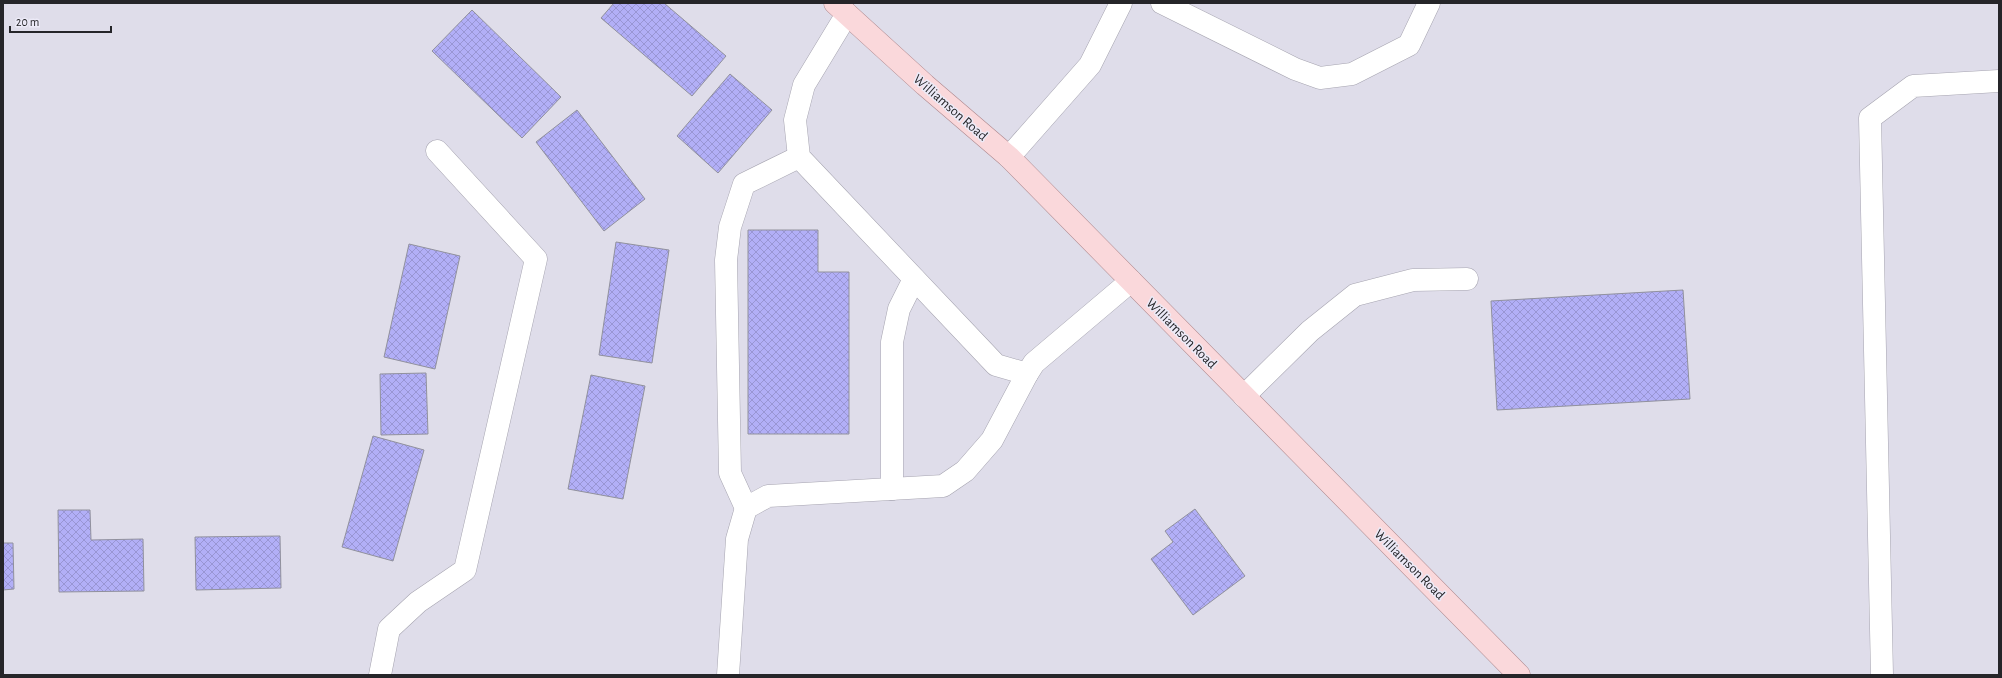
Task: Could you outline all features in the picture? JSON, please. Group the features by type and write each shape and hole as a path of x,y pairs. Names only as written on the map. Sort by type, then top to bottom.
{"main road":[{"name":"Williamson Road","path":"841,9 1009,157 1519,675"}],"lane":[{"path":"1009,157 1090,65 1121,3"},
{"path":"1162,3 1294,69 1320,78 1352,74 1409,45 1426,4"},
{"path":"841,9 804,85 795,120 799,157 996,365 1027,374"},
{"path":"1882,675 1870,118 1913,86 1999,81"},
{"path":"380,675 389,629 418,602 464,570 536,259 436,151"},
{"path":"728,675 737,539 746,508 730,473 726,260 730,227 744,184 799,157"},
{"path":"892,489 892,342 899,310 914,279"},
{"path":"1244,396 1310,331 1355,295 1413,280 1468,279"},
{"path":"746,508 768,496 943,486 965,471 992,440 1027,374 1034,364 1131,280"}],"building":[{"path":"614,3 664,3 726,56 692,96 601,18"},
{"path":"472,10 561,97 522,138 432,51"},
{"path":"730,74 772,110 718,173 677,136"},
{"path":"577,110 645,199 604,231 536,142"},
{"path":"748,230 818,230 818,272 849,272 849,434 748,434"},
{"path":"616,242 669,250 652,363 599,355"},
{"path":"409,244 460,256 435,369 384,357"},
{"path":"1683,290 1690,399 1497,410 1491,301"},
{"path":"426,373 428,434 381,435 380,374"},
{"path":"591,375 645,386 623,499 568,489"},
{"path":"373,436 424,450 393,561 342,547"},
{"path":"1195,509 1245,576 1193,615 1151,559 1173,542 1165,531"},
{"path":"58,510 90,510 91,540 143,539 144,591 59,592"},
{"path":"280,536 281,588 196,590 195,537"},
{"path":"3,543 13,543 14,589 3,590"}]}
